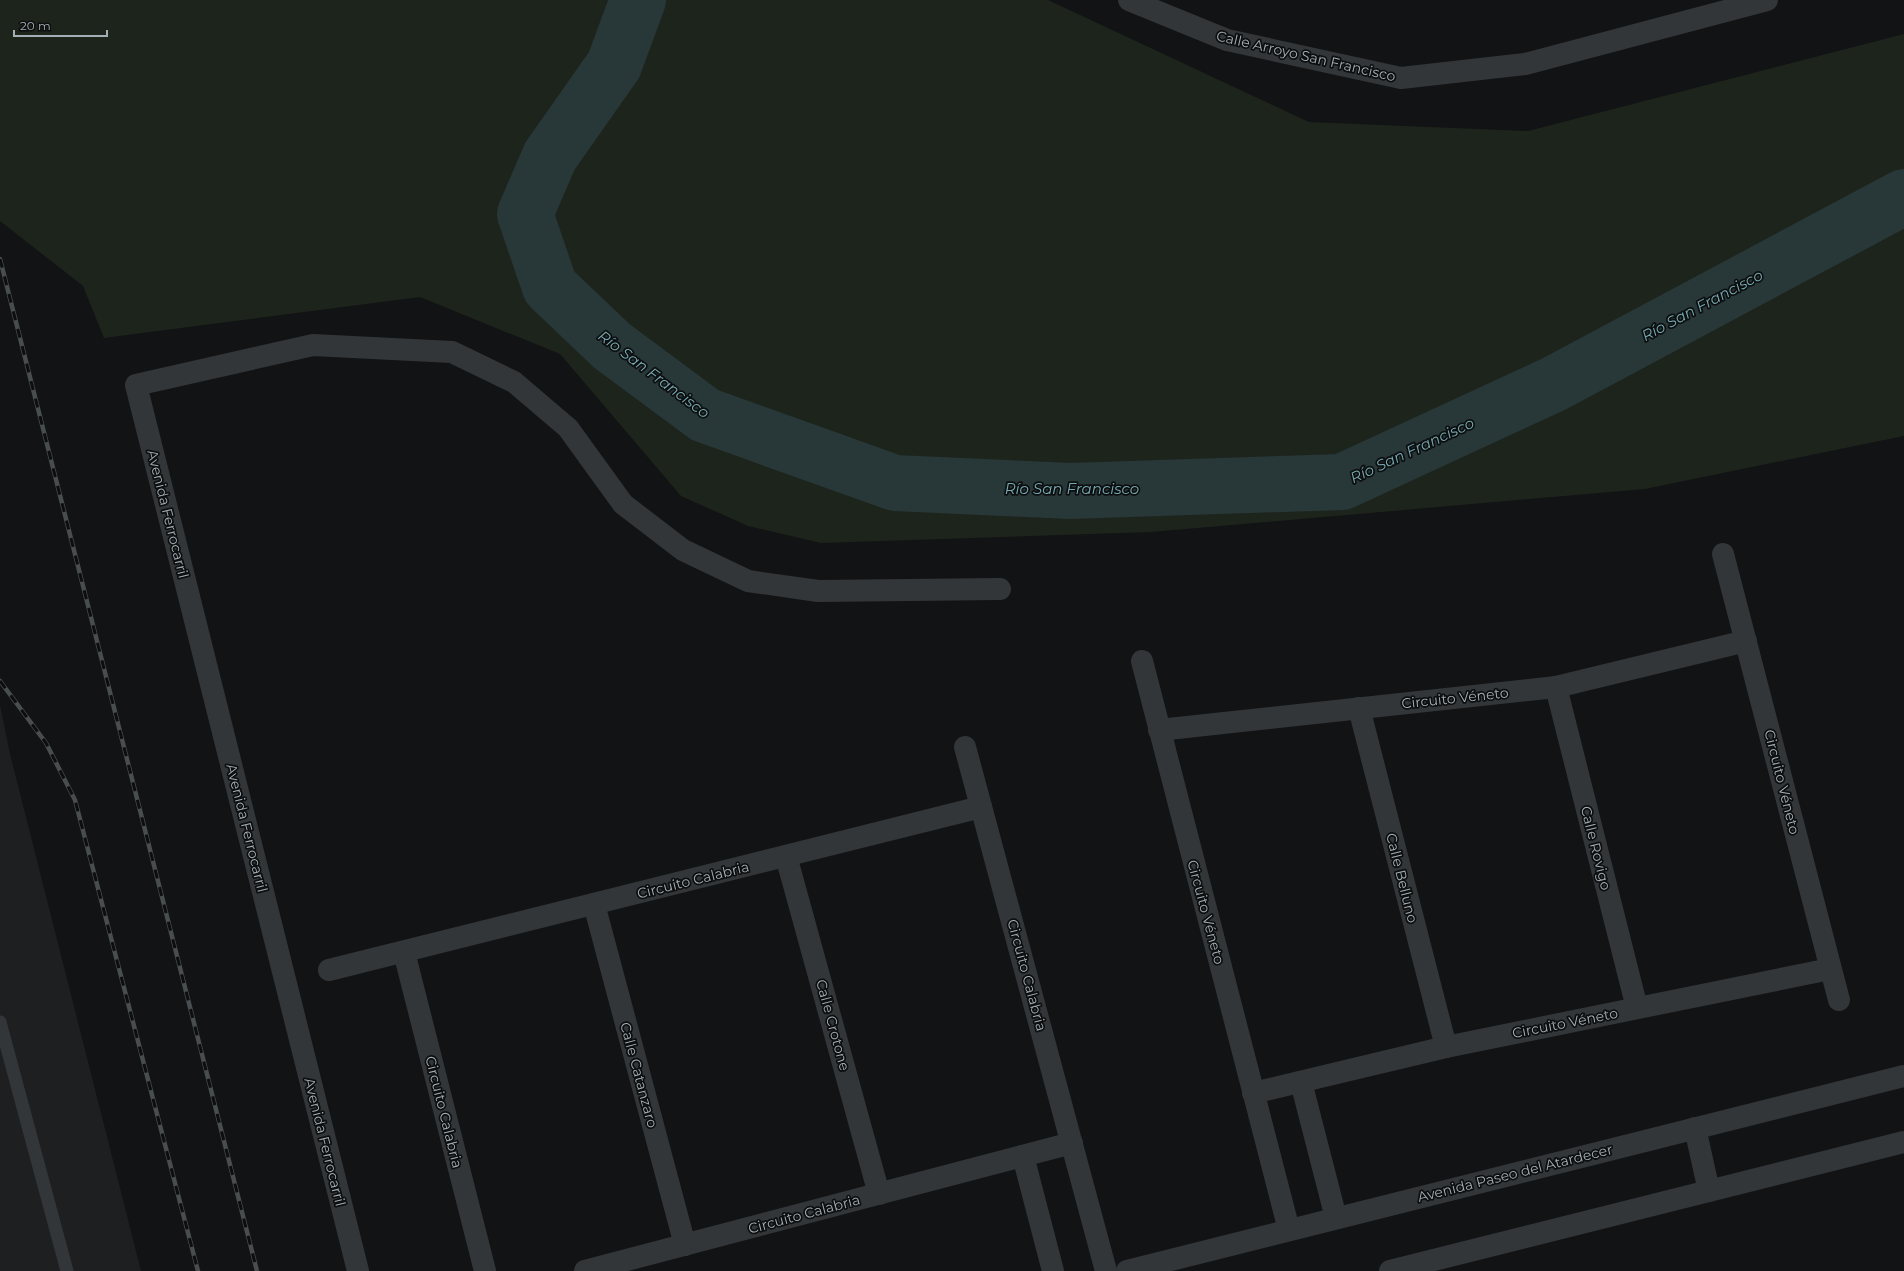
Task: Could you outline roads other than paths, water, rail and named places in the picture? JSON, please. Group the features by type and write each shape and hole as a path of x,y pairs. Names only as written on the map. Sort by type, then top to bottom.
{"street":[{"name":"Calle Arroyo San Francisco","path":"1130,0 1227,40 1401,78 1525,64 1767,0"},
{"name":"Avenida Ferrocarril","path":"358,1271 136,385 313,345 452,352 514,382 568,428 623,504 677,546 748,581 818,591 1000,589"},
{"name":"Circuito Véneto","path":"1723,554 1839,1000"},
{"name":"Circuito Véneto","path":"1159,730 1556,687 1746,641"},
{"name":"Circuito Véneto","path":"1142,661 1289,1230"},
{"name":"Calle Rovigo","path":"1556,687 1637,1008"},
{"name":"Calle Belluno","path":"1359,708 1446,1047"},
{"name":"Circuito Calabria","path":"965,748 1106,1271"},
{"name":"Circuito Calabria","path":"330,970 982,807"},
{"name":"Calle Crotone","path":"786,856 879,1194"},
{"name":"Calle Catanzaro","path":"594,904 685,1245"},
{"name":"Circuito Calabria","path":"404,952 485,1271"},
{"name":"Circuito Véneto","path":"1253,1093 1446,1047 1830,969"},
{"name":"Avenida Paseo del Atardecer","path":"1127,1271 1904,1076"},
{"path":"1301,1082 1336,1218"},
{"path":"1694,1128 1709,1191"},
{"path":"1390,1271 1904,1142"},
{"name":"Circuito Calabria","path":"585,1271 1072,1143"},
{"path":"1023,1156 1053,1271"}],"lane":[{"path":"0,1022 67,1271"}],"waterway":[{"name":"Río San Francisco","path":"638,0 614,65 550,156 525,214 550,287 612,346 705,415 895,483 1070,491 1342,482 1554,384 1904,197"}],"railway":[{"path":"0,259 257,1271"},
{"path":"0,681 46,743 75,800 198,1271"}]}
